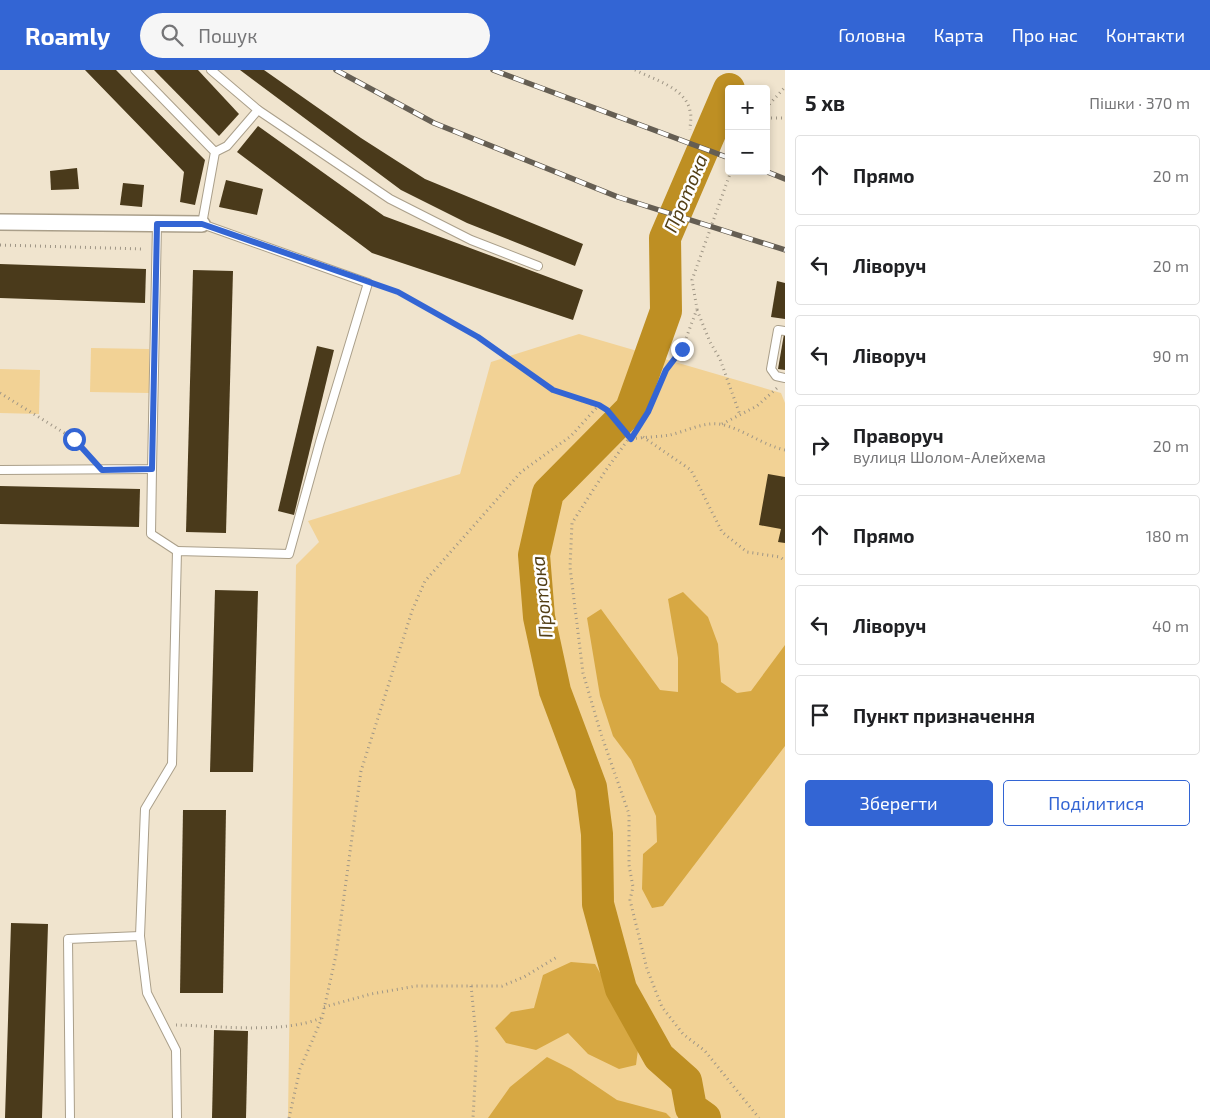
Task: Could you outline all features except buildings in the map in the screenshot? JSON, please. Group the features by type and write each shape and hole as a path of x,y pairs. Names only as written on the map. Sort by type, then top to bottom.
{"street":[{"path":"0,222 202,224"}],"lane":[{"path":"135,70 215,152"},
{"path":"212,70 258,110 390,199 471,240 538,266"},
{"path":"215,152 227,146 258,110"},
{"path":"157,224 150,534 177,551 289,554 320,442 368,283 202,224 215,152"},
{"path":"782,381 771,369 778,330 785,331"},
{"path":"0,470 152,469"},
{"path":"177,551 172,764 145,809 140,936 147,994 176,1050 177,1118"},
{"path":"70,1118 68,939 140,936"}],"path":[{"path":"635,70 671,87 686,98 690,111 690,130"},
{"path":"770,104 785,87"},
{"path":"770,118 785,118"},
{"path":"730,175 692,280 697,310 710,342 720,359 740,415"},
{"path":"0,245 157,249"},
{"path":"368,283 398,292 478,337 553,390 599,405 607,410 631,439"},
{"path":"697,310 682,349 666,370 648,412 631,439 606,470 572,523 570,567 583,673 600,734 629,814 629,865 633,887 630,900 647,969 662,1007 683,1034 705,1051 760,1118"},
{"path":"722,424 757,406 782,381"},
{"path":"0,393 74,439 102,470"},
{"path":"289,1118 300,1069 322,1018 336,954 361,771 412,612 425,581 521,472 571,436 599,405"},
{"path":"631,439 670,435 703,425 722,424 743,431 769,447 785,450"},
{"path":"644,437 691,470 722,532 747,552 780,557 785,561"},
{"path":"324,1007 371,994 416,986 502,986 557,957"},
{"path":"471,986 477,1045 473,1118"},
{"path":"164,1025 271,1026 306,1024 322,1018"}],"shaded area":[{"path":"579,334 781,393 785,403 785,1118 288,1118 296,565 319,542 308,521 460,474 491,362"},
{"path":"91,348 149,349 149,393 90,392"},
{"path":"0,369 40,370 39,414 0,413"},
{"path":"683,592 708,617 718,644 721,682 737,693 751,691 785,645 785,746 663,906 652,908 642,889 643,854 657,842 656,816 631,760 613,736 600,696 587,618 601,609 660,690 678,692 678,658 668,599"},
{"path":"571,962 595,964 639,1042 636,1065 619,1069 588,1054 568,1033 536,1050 506,1043 495,1028 511,1012 534,1008 543,975"},
{"path":"547,1057 571,1069 617,1100 666,1113 671,1118 488,1118 510,1087"}],"waterway":[{"name":"Протока","path":"705,1118 691,1108 686,1081 659,1057 621,989 598,904 597,834 591,787 555,691 539,617 534,555 548,493 631,409 666,311 665,238 725,98"}],"railway":[{"path":"336,70 434,123 618,197 785,250"},
{"path":"493,70 725,157"},
{"path":"770,173 785,179"}],"route":[{"path":"74,439 102,470 152,469 157,224 202,224 398,292 478,337 553,390 599,405 607,410 631,439 648,412 666,370 682,349"}]}
